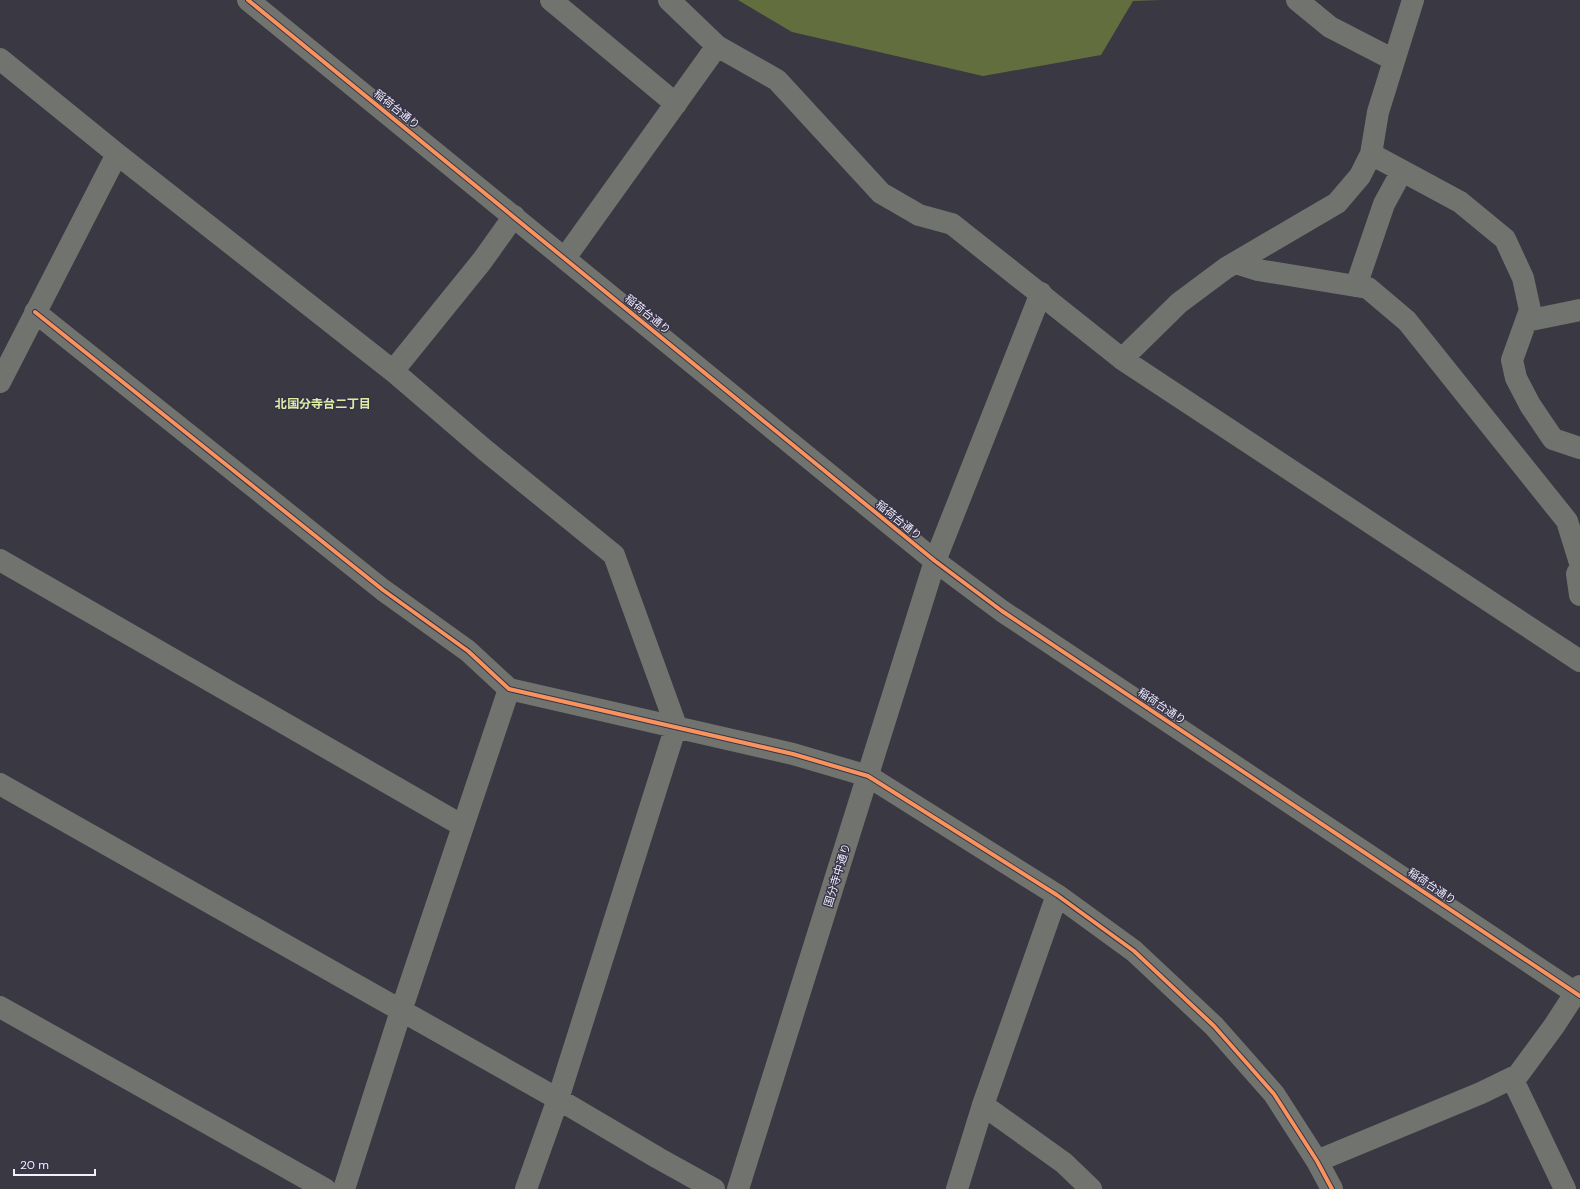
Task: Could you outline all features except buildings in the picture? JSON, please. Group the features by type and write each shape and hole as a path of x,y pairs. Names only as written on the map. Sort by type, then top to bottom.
{"street":[{"name":"稲荷台通り","path":"248,0 514,216 935,562 1002,611 1579,991"},
{"path":"551,0 676,104"},
{"path":"669,0 717,46 777,80 881,193 919,215 952,224 1041,293 1122,359 1580,661"},
{"path":"1297,0 1330,28 1394,60"},
{"path":"1122,359 1179,303 1226,268 1337,203 1360,176 1371,154 1378,112 1413,0"},
{"path":"565,258 717,46"},
{"path":"0,59 117,154 393,371 485,450 614,555 676,726 558,1099 526,1189"},
{"path":"0,382 117,154"},
{"path":"1371,154 1460,202 1505,239 1523,278 1530,310 1512,360 1516,378 1530,405 1554,439 1580,448"},
{"path":"1356,286 1384,204 1402,171"},
{"path":"393,371 482,261 514,216"},
{"path":"1236,263 1258,270 1368,288 1407,321 1567,521 1580,563"},
{"name":"国分寺中通り","path":"738,1189 935,562 1041,293"},
{"path":"1526,321 1580,310"},
{"path":"35,312 383,590 468,651 509,689 793,754 868,776 1003,860 1057,896 1134,951 1214,1026 1274,1094 1317,1161 1332,1189"},
{"path":"0,560 463,826"},
{"path":"1580,568 1577,574 1580,595"},
{"path":"344,1189 401,1010 509,689"},
{"path":"0,784 558,1099 714,1189"},
{"path":"957,1189 983,1105 1057,896"},
{"path":"1317,1161 1481,1093 1518,1075 1579,991"},
{"path":"0,1007 325,1189"},
{"path":"1512,1078 1558,1172 1564,1189"},
{"path":"983,1105 1064,1163 1091,1189"}],"green space":[{"path":"738,0 1161,0 1133,1 1101,55 983,76 792,32"}],"cycle path":[{"path":"248,0 935,561 1002,611 1580,996"},
{"path":"35,312 383,590 468,651 509,689 793,754 868,776 1057,895 1134,951 1214,1026 1274,1094 1317,1161 1332,1189"}],"district":[{"name":"北国分寺台二丁目","path":"323,404"}]}
